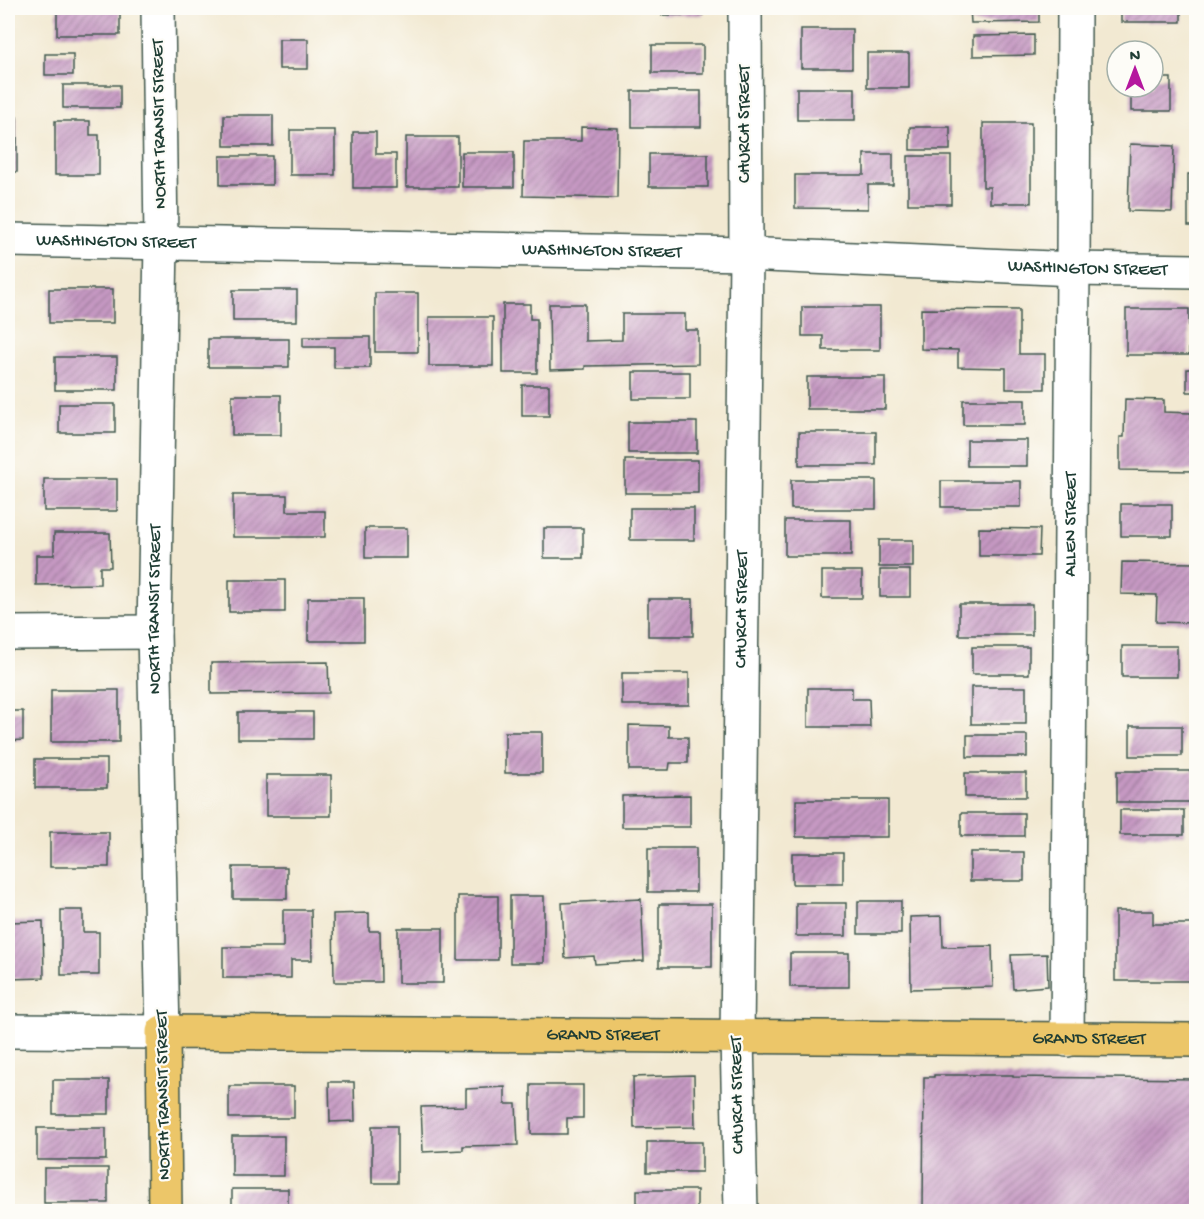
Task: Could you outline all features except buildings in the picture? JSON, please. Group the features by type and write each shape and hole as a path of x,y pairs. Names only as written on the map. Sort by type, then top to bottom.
{"main road":[{"name":"GRAND STREET","path":"163,1032 1197,1040"},
{"name":"NORTH TRANSIT STREET","path":"163,1032 165,1212"}],"street":[{"name":"NORTH TRANSIT STREET","path":"158,8 161,242 154,632 163,1032"},
{"name":"CHURCH STREET","path":"741,1212 737,1038 746,254 745,8"},
{"name":"ALLEN STREET","path":"1067,1040 1074,8"},
{"name":"WASHINGTON STREET","path":"8,240 746,254 1197,271"},
{"path":"8,633 154,632"},
{"name":"GRAND STREET","path":"8,1031 163,1032"}]}
